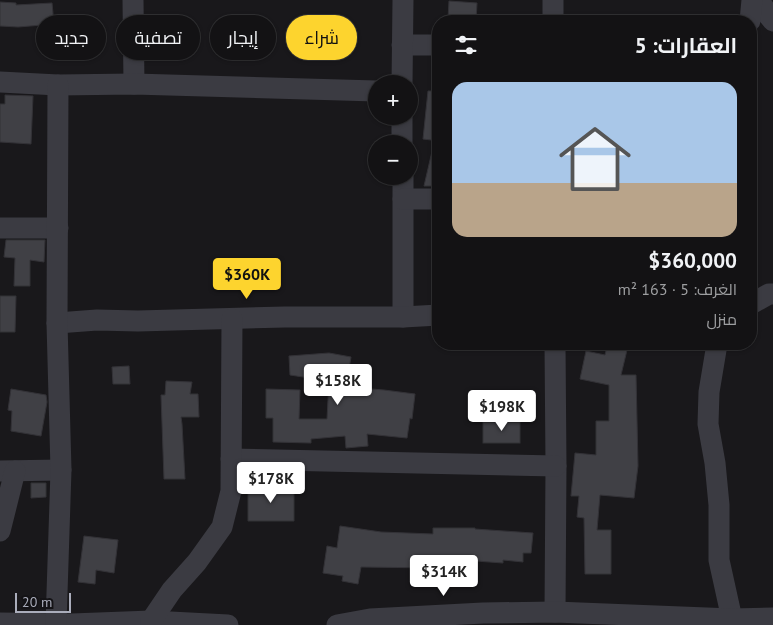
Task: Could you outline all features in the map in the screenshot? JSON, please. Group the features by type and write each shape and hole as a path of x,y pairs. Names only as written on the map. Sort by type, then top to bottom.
{"street":[{"path":"133,0 134,84"},
{"path":"402,75 403,0"},
{"path":"553,0 554,15"},
{"path":"751,15 752,0"},
{"path":"759,0 773,21"},
{"path":"402,44 432,46"},
{"path":"0,82 58,85 134,84 368,91"},
{"path":"56,624 61,470 57,323 58,85"},
{"path":"402,185 403,317"},
{"path":"403,199 432,199"},
{"path":"0,228 58,228"},
{"path":"757,301 769,294 773,294"},
{"path":"57,323 97,320 432,315"},
{"path":"151,623 172,590 197,562 222,527 231,491 232,318"},
{"path":"555,350 555,612"},
{"path":"716,350 709,392 708,424 715,463 719,560 732,622"},
{"path":"231,459 556,466"},
{"path":"0,531 8,471 61,470"},
{"path":"337,625 483,613 555,612 732,622 773,618"},
{"path":"0,623 228,625"}],"building":[{"path":"449,1 477,3 476,15 448,15"},
{"path":"0,2 16,3 16,5 52,3 53,15 36,15 36,26 0,26"},
{"path":"428,91 432,91 432,140 423,139"},
{"path":"5,95 33,96 31,144 0,142 0,104 5,104"},
{"path":"432,151 432,186 424,186"},
{"path":"6,240 45,240 44,262 30,260 30,286 14,286 15,258 4,257"},
{"path":"0,296 16,296 15,332 0,332"},
{"path":"606,350 627,350 621,375 636,375 638,466 634,498 600,495 597,530 611,530 611,574 585,574 584,518 577,517 579,496 571,496 575,453 596,455 596,421 609,421 609,385 580,379 586,351 605,355"},
{"path":"329,353 351,357 346,387 415,394 412,419 410,418 407,438 367,434 368,446 346,448 345,436 311,439 311,443 273,442 273,418 266,418 266,389 300,390 299,419 327,419 329,381 290,375 289,356"},
{"path":"129,366 130,384 113,384 112,367"},
{"path":"166,381 192,382 190,394 198,394 199,417 181,417 185,479 164,479 161,395 165,395"},
{"path":"11,389 46,395 47,402 41,436 11,431 12,411 8,410"},
{"path":"483,422 520,422 520,443 483,443"},
{"path":"31,483 46,483 46,497 31,498"},
{"path":"248,486 294,487 294,521 248,521"},
{"path":"340,526 381,532 433,534 433,528 475,528 533,533 531,553 523,553 523,562 503,560 503,563 476,561 476,579 434,580 434,568 361,567 358,584 342,581 343,576 323,573 327,546 337,548"},
{"path":"84,536 118,540 114,573 96,570 95,584 78,582"}]}
